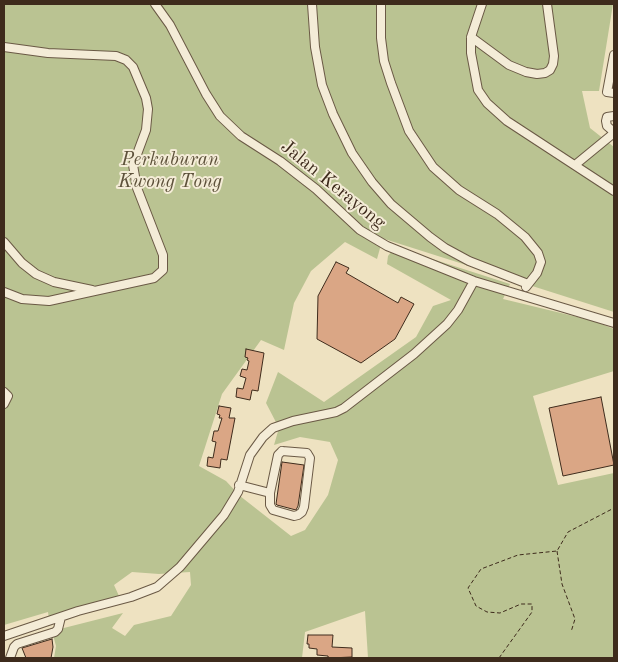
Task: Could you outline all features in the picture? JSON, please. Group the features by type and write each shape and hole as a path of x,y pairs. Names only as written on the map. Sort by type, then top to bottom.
{"street":[{"name":"Jalan Kerayong","path":"155,4 170,24 206,94 220,116 231,128 302,178 328,199 360,230 374,240 474,280 614,323"},
{"path":"312,4 315,47 322,85 333,114 352,153 372,182 391,204 445,248 469,261 528,284"},
{"path":"381,4 381,38 384,61 409,131 433,167 460,190 497,214 525,237 538,253 541,262 537,273 521,294"},
{"path":"482,4 471,37 470,53 478,90 487,103 507,122 614,191"},
{"path":"471,37 509,65 537,74 550,70 554,64 554,56 547,4"},
{"path":"4,47 48,53 116,56 126,60 134,67 146,98 148,109 146,130 133,166 137,188 163,255 163,270 154,278 49,301 22,299 4,292"},
{"path":"611,92 614,55"},
{"path":"575,165 614,133 606,124 607,117 614,116"},
{"path":"4,242 22,264 36,274 54,282 96,291"},
{"path":"4,636 78,611 131,597 156,587 171,576 224,515 238,492 250,455 263,436 274,428 293,421 336,412 344,408 414,354 442,329 458,310 474,280"},
{"path":"49,301 62,295 63,289 54,282"},
{"path":"4,392 8,396 4,404"},
{"path":"280,452 307,453 310,458 302,512 294,516 273,510 270,506 270,493 280,452"},
{"path":"240,485 270,493"},
{"path":"10,658 17,644 55,632 61,617"}],"path":[{"path":"571,632 575,619 562,584 557,551 568,532 614,508"},
{"path":"499,658 532,612 532,604 521,604 500,613 487,612 476,606 468,588 481,568 518,555 557,551"}],"green space":[{"name":"Perkuburan Kwong Tong","path":"4,4 613,4 599,91 582,91 590,128 614,147 614,312 375,236 382,241 377,259 345,242 311,271 294,303 284,350 261,340 222,394 199,466 226,481 240,496 291,536 305,530 328,495 338,460 330,442 300,437 274,445 279,428 266,403 278,372 324,402 416,337 433,306 451,300 387,264 388,256 395,247 510,284 503,299 594,321 614,329 614,371 533,396 558,485 614,473 614,658 368,658 365,611 305,632 302,658 54,658 56,646 52,631 123,613 112,628 125,636 134,625 171,616 191,585 190,572 159,574 132,572 114,585 119,596 49,619 48,612 4,625"}],"building":[{"path":"336,262 349,268 346,273 398,303 401,297 414,304 395,339 361,363 317,339 318,296"},
{"path":"246,349 264,353 258,391 252,390 250,400 236,397 237,388 243,389 246,378 240,376 242,369 247,370 249,361 245,357"},
{"path":"601,397 614,465 563,476 549,408"},
{"path":"219,406 231,408 229,418 235,418 227,460 221,459 220,468 207,466 208,457 213,458 216,442 212,441 214,431 218,431 222,418 219,418 220,415 217,414"},
{"path":"282,462 304,465 296,510 276,504"},
{"path":"308,635 333,635 332,647 352,648 352,657 330,658 317,655 317,649 309,648 309,644 307,644"},
{"path":"52,639 51,658 26,658 22,648"}]}
